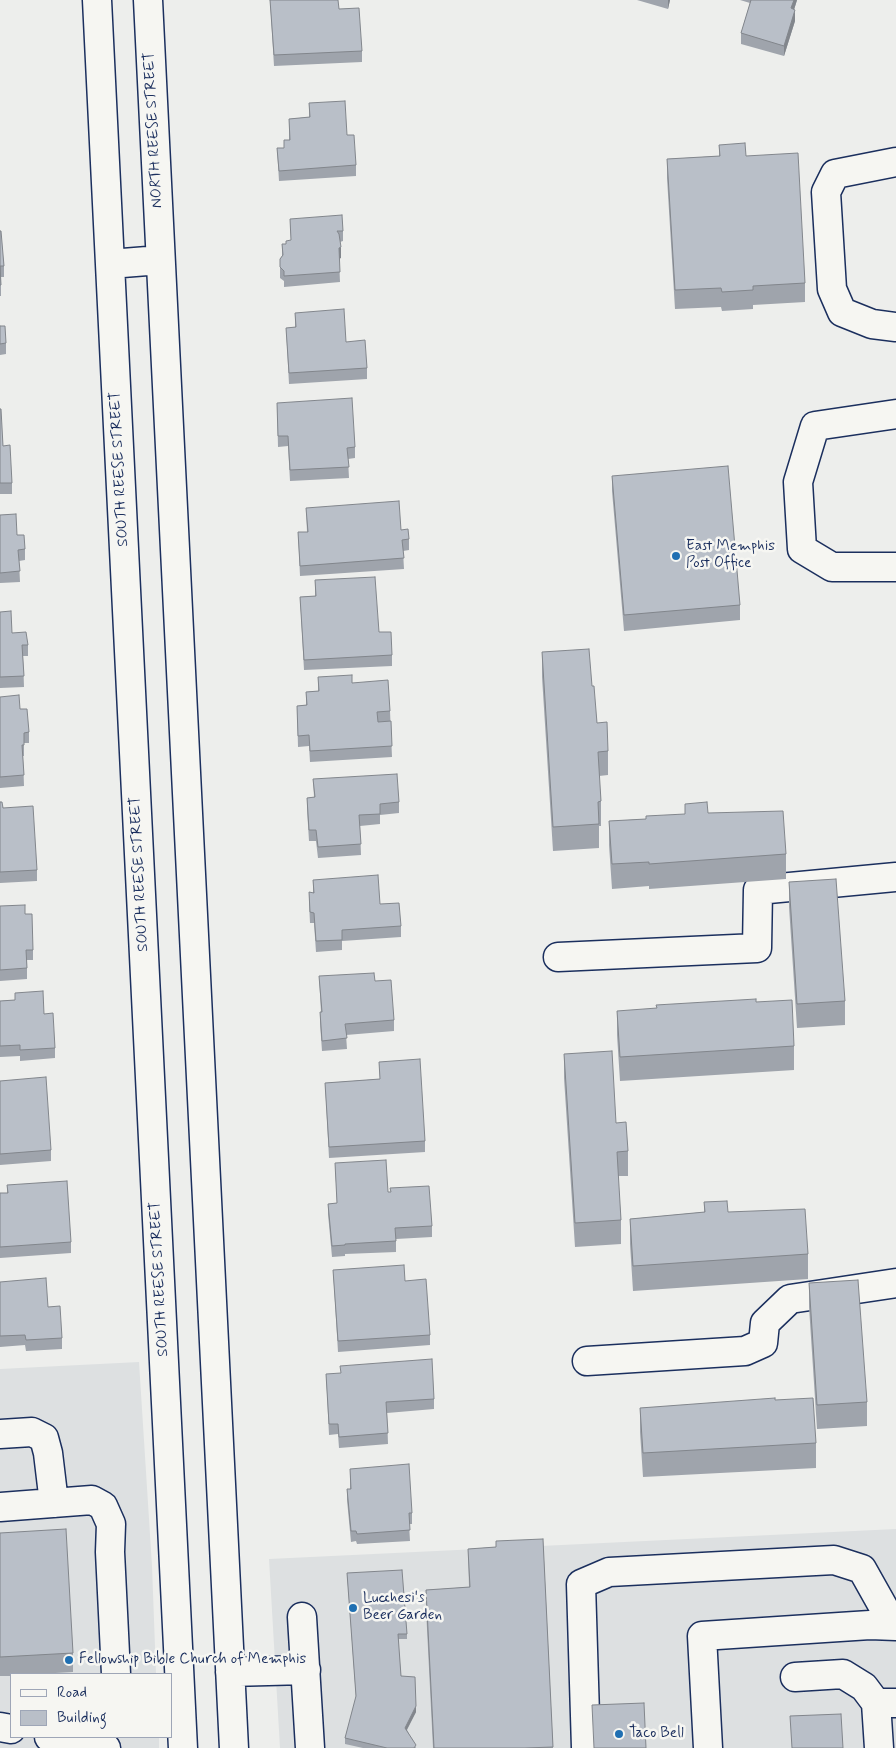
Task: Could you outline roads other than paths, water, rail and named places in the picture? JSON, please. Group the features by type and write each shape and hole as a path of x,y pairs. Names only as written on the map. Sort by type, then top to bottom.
{"street":[{"name":"SOUTH REESE STREET","path":"97,0 183,1748"},
{"name":"NORTH REESE STREET","path":"148,0 160,260"},
{"path":"896,162 835,174 826,192 832,289 842,312 872,324 896,327"},
{"path":"110,264 160,260 234,1748"},
{"path":"896,414 815,426 798,482 802,549 832,567 896,567"},
{"path":"558,957 757,948 758,890 896,877"},
{"path":"587,1361 745,1351 763,1343 764,1323 790,1299 896,1283"},
{"path":"0,1434 32,1432 44,1438 48,1453 54,1503"},
{"path":"0,1507 92,1500 103,1506 111,1524 110,1552 116,1673"},
{"path":"586,1748 581,1584 609,1572 834,1560 862,1569 895,1626"},
{"path":"302,1617 310,1748"},
{"path":"708,1748 702,1636 870,1625 895,1626"},
{"path":"230,1672 306,1670"},
{"path":"796,1677 843,1674 886,1703 878,1748"},
{"path":"54,1738 106,1748"}],"place":[{"name":"East Memphis Post Office","path":"676,556"},
{"name":"Lucchesi's Beer Garden","path":"353,1608"},
{"name":"Fellowship Bible Church of Memphis","path":"69,1660"},
{"name":"Taco Bell","path":"619,1734"}]}
